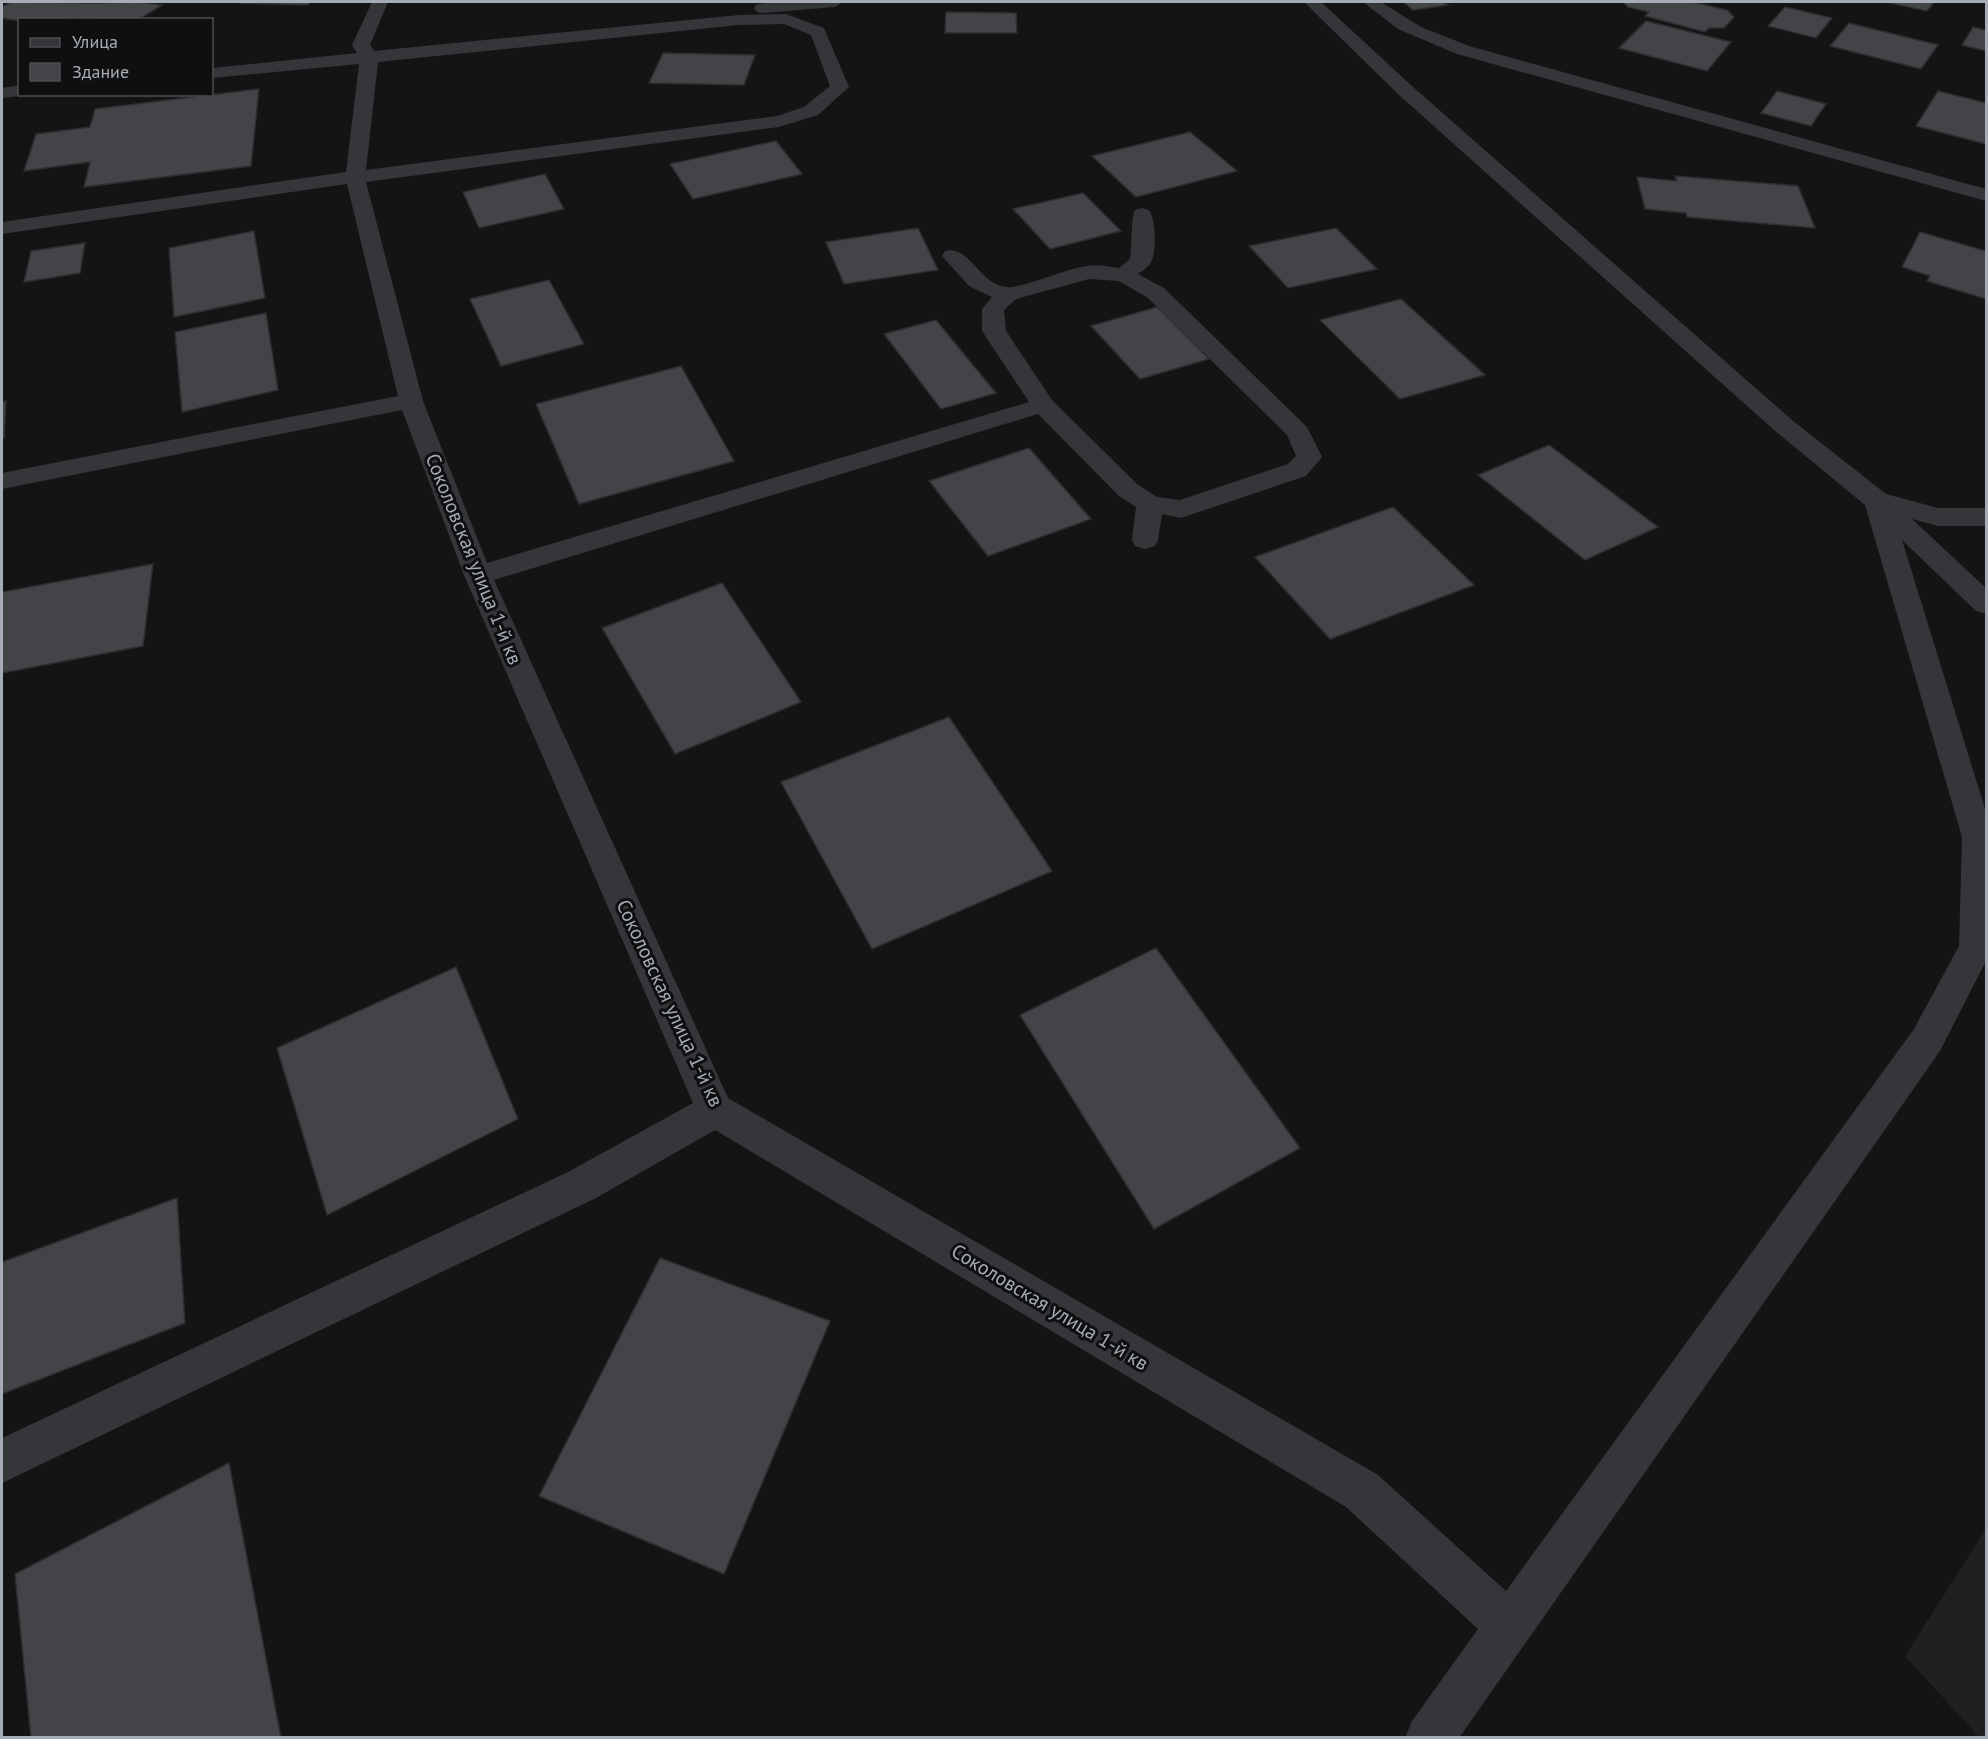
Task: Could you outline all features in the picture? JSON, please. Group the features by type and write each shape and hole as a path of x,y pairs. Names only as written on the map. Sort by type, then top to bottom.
{"street":[{"path":"355,177 365,52 380,2"},
{"path":"213,74 365,52 835,2"},
{"path":"1312,2 1406,91 1783,426 1877,501 1986,604"},
{"path":"1371,2 1398,23 1425,37 1463,50 1986,195"},
{"path":"2,228 355,177 779,121 811,111 840,87 818,32 786,19 739,20 365,52"},
{"path":"2,93 18,92"},
{"name":"Соколовская улица 1-й кв","path":"355,177 411,401 478,575 715,1110 1362,1491 1510,1627"},
{"path":"1124,275 1141,261 1144,238 1142,214"},
{"path":"953,256 969,275 986,289 1008,294 1088,272 1124,275 1156,292 1298,432 1309,457 1298,470 1181,509 1150,504 1128,490 1043,405 994,331 993,309 1008,294"},
{"path":"2,481 411,401"},
{"path":"478,575 1043,405"},
{"path":"1877,501 1938,517 1986,518"},
{"path":"1429,1737 1510,1627 1920,1049 1976,947 1978,837 1877,501"},
{"path":"1145,540 1150,504"},
{"path":"2,1461 582,1185 715,1110"}],"shaded area":[{"path":"1986,1529 1986,1737 1980,1738 1905,1656"}],"building":[{"path":"11,2 140,2 162,5 141,18 18,18 18,21 2,18 2,7"},
{"path":"311,2 307,5 240,3"},
{"path":"1403,2 1443,2 1448,5 1413,10"},
{"path":"1623,2 1693,2 1727,10 1734,17 1724,28 1709,28 1705,32 1645,16 1649,12 1628,7"},
{"path":"1885,2 1934,2 1927,11"},
{"path":"1785,7 1832,18 1816,38 1768,26"},
{"path":"946,12 1016,13 1017,33 945,33"},
{"path":"1646,21 1731,42 1707,71 1619,48"},
{"path":"1849,23 1938,45 1921,69 1830,46"},
{"path":"1973,27 1986,30 1986,51 1962,45"},
{"path":"663,53 755,55 744,85 649,83"},
{"path":"259,89 251,166 84,187 90,162 24,171 36,134 90,127 95,109"},
{"path":"1777,91 1826,104 1811,126 1761,113"},
{"path":"1938,91 1986,103 1986,144 1916,126"},
{"path":"1190,132 1237,171 1136,197 1092,156"},
{"path":"776,141 802,174 693,199 670,164"},
{"path":"545,174 564,209 479,228 463,192"},
{"path":"1675,176 1798,186 1815,228 1687,217 1686,213 1645,209 1637,177 1677,181"},
{"path":"1083,193 1121,231 1050,249 1013,209"},
{"path":"918,228 938,270 844,284 826,242"},
{"path":"1336,228 1377,269 1288,288 1249,246"},
{"path":"254,231 265,298 174,317 169,248"},
{"path":"1920,232 1986,251 1986,299 1927,281 1930,276 1902,267"},
{"path":"85,243 80,273 24,282 31,251"},
{"path":"549,280 584,344 501,366 470,299"},
{"path":"1401,299 1485,375 1400,399 1320,320"},
{"path":"1157,307 1209,359 1140,379 1091,326"},
{"path":"266,313 278,390 182,412 175,332"},
{"path":"936,320 996,393 941,409 884,334"},
{"path":"681,366 734,461 579,504 536,404"},
{"path":"6,401 4,438 2,438 2,402"},
{"path":"1549,445 1658,527 1585,560 1478,475"},
{"path":"1029,448 1091,519 988,556 929,481"},
{"path":"1393,507 1474,585 1330,639 1255,557"},
{"path":"153,564 143,646 2,673 2,592"},
{"path":"722,583 801,702 675,754 602,628"},
{"path":"949,717 1052,871 872,949 781,782"},
{"path":"1156,948 1300,1148 1154,1229 1020,1015"},
{"path":"456,967 518,1119 327,1215 277,1048"},
{"path":"177,1198 185,1323 2,1394 2,1262"},
{"path":"660,1258 830,1321 724,1574 539,1496"},
{"path":"229,1463 281,1738 31,1738 15,1574"}]}
